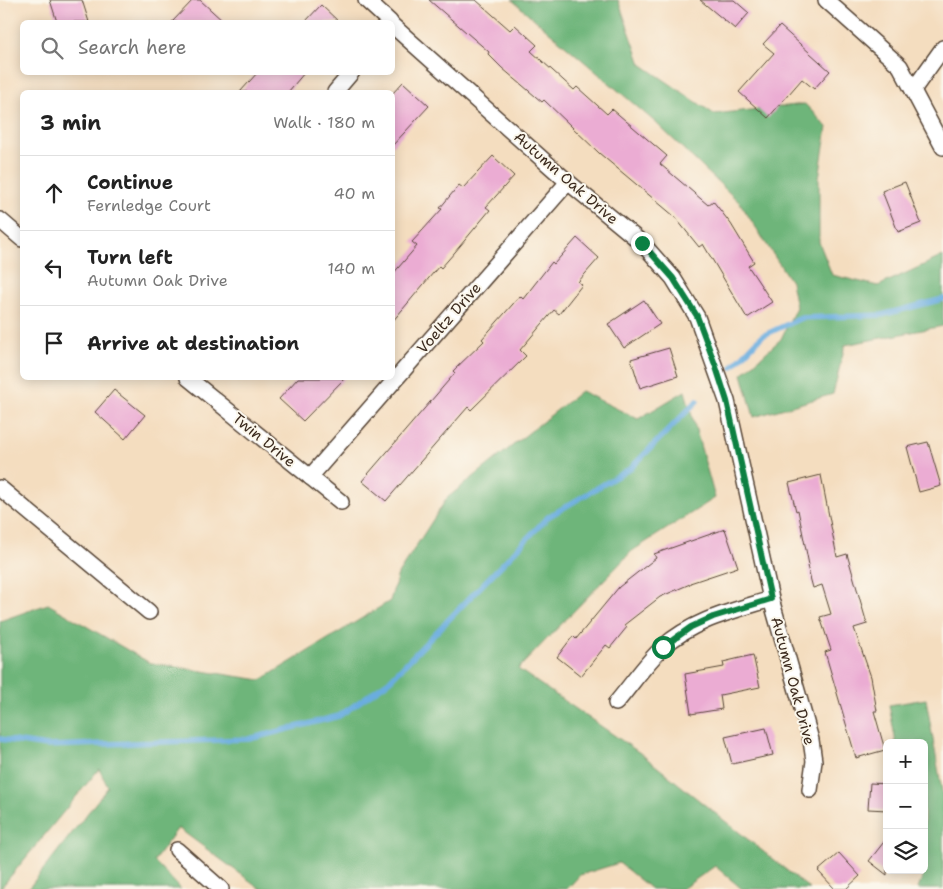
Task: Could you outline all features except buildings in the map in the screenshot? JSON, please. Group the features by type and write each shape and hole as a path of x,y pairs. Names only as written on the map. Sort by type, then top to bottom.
{"street":[{"name":"Autumn Oak Drive","path":"366,0 388,20"},
{"path":"826,0 900,66 943,147"},
{"name":"Autumn Oak Drive","path":"395,27 568,182 642,243 673,278 697,316 727,401 771,599 811,740 814,761 810,790"},
{"path":"912,90 943,48"},
{"path":"337,90 349,75"},
{"name":"Voeltz Drive","path":"395,380 568,182"},
{"path":"3,228 20,238"},
{"name":"Twin Drive","path":"190,380 340,502"},
{"name":"Voeltz Drive","path":"310,477 395,380"},
{"path":"0,488 66,545 149,612"},
{"path":"616,702 663,647 691,627 713,617 771,599"},
{"path":"177,850 221,889"}],"green space":[{"path":"512,0 618,0 641,64 714,114 805,104 827,127 819,178 819,242 832,275 878,286 943,256 943,326 845,345 833,394 754,417 742,374 781,339 796,307 791,282 740,203 655,122"},
{"path":"581,391 638,419 685,391 715,498 632,551 518,669 640,753 810,889 742,889 715,866 682,889 651,889 619,863 580,875 567,889 261,889 178,828 154,861 181,889 28,889 108,787 99,769 0,889 0,621 48,604 150,663 261,680 390,601 398,574 447,498"},
{"path":"926,699 943,797 943,889 918,889 923,874 928,874 928,739 895,739 889,705"}],"waterway":[{"path":"732,367 762,336 801,318 882,315 943,299"},
{"path":"0,739 47,746 249,739 339,716 389,681 548,517 631,468 697,401"}],"route":[{"path":"642,243 673,278 697,316 716,367 727,401 771,599 713,617 691,627 663,647"}]}
